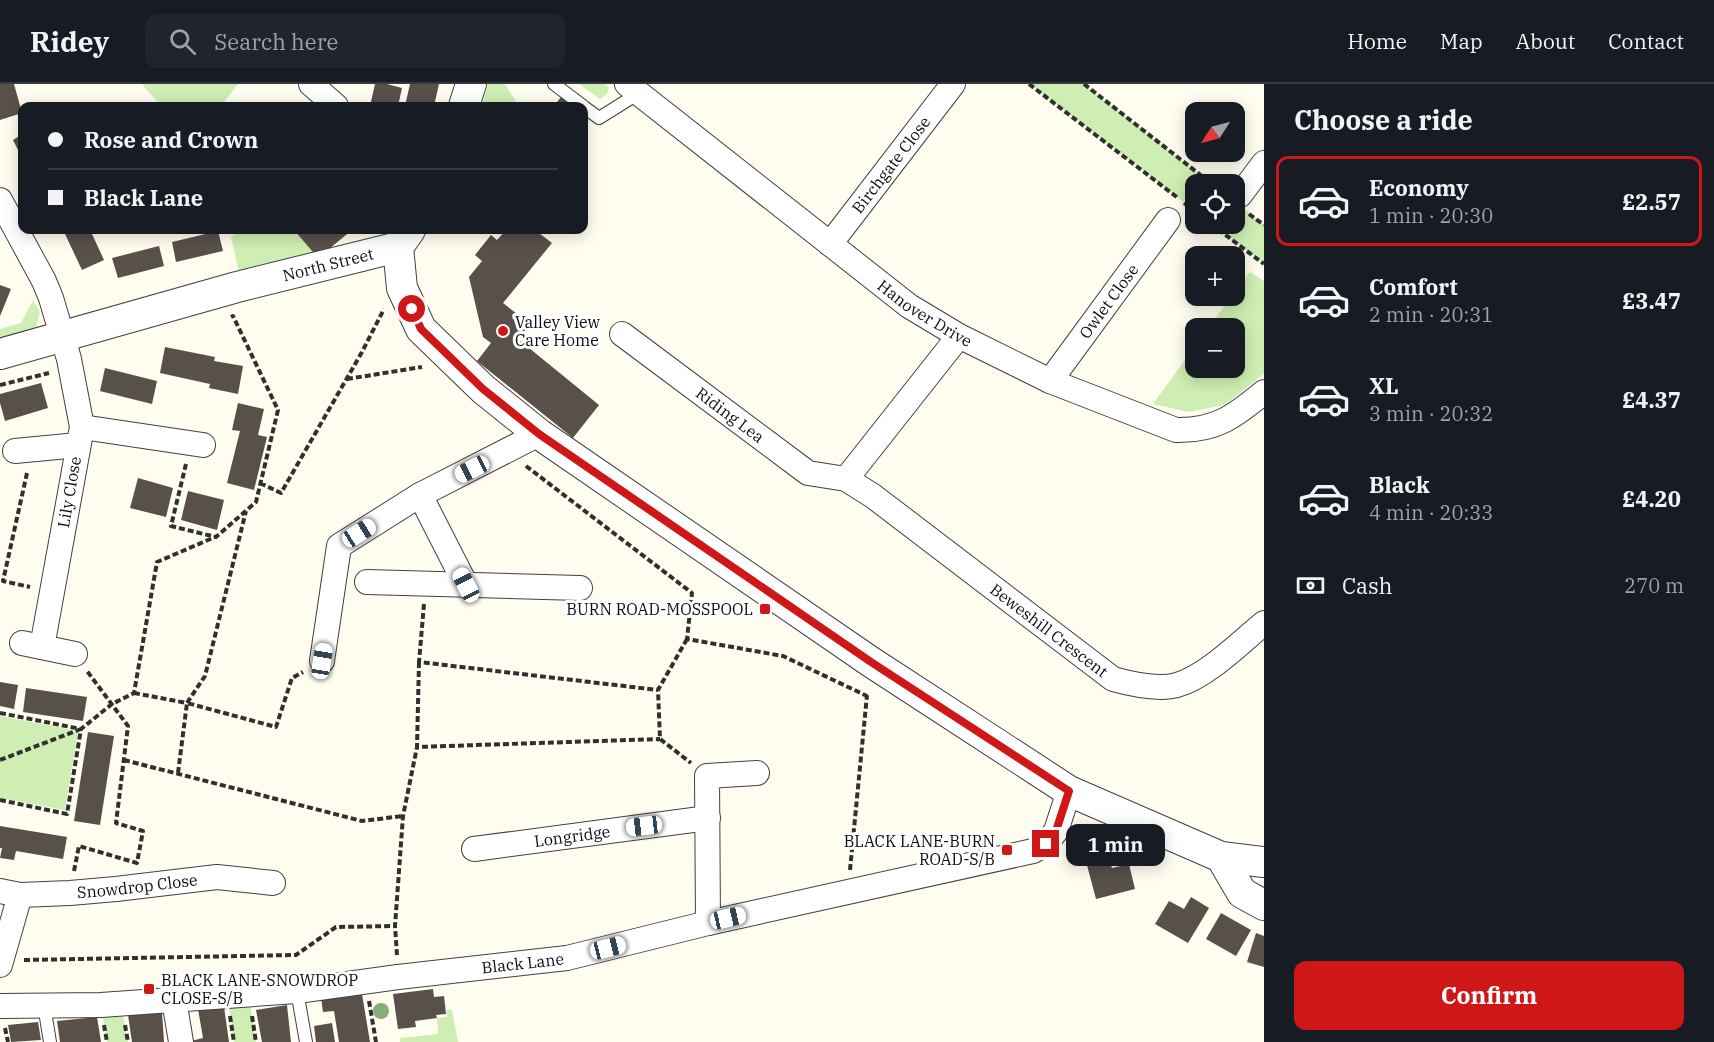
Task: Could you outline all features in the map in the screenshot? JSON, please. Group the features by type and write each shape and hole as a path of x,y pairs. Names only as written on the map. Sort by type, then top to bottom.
{"street":[{"path":"311,84 331,102"},
{"path":"465,102 471,84"},
{"name":"Birchgate Close","path":"830,244 953,84"},
{"name":"Hanover Drive","path":"633,88 909,306 959,336 1050,381 1176,430 1193,430 1223,422 1264,392"},
{"path":"1245,188 1264,163"},
{"name":"Lily Close","path":"0,201 7,225 44,281 64,337 70,367 80,436 51,591 32,645 75,654"},
{"name":"Owlet Close","path":"1050,381 1168,220"},
{"path":"404,238 402,288 421,329 483,389 539,434 871,662 1069,791 1221,856 1264,862"},
{"name":"North Street","path":"64,337 404,238"},
{"name":"Riding Lea","path":"622,334 808,473 846,479"},
{"path":"846,479 959,336"},
{"path":"0,354 64,337"},
{"path":"322,661 339,546 420,495 539,434"},
{"path":"23,451 80,436 197,444"},
{"name":"Beweshill Crescent","path":"846,479 873,496 1113,679 1138,686 1176,685 1207,670 1264,623"},
{"path":"420,495 466,585"},
{"path":"367,582 580,588"},
{"path":"708,923 707,776 757,773"},
{"name":"Black Lane","path":"2,1015 44,1005 101,1005 297,991 398,976 567,958 708,923 1033,851 1046,844 1056,831 1069,791"},
{"name":"Longridge","path":"474,849 708,818"},
{"path":"1221,856 1242,892 1264,905"},
{"name":"Snowdrop Close","path":"10,893 116,890 217,877 273,883"},
{"path":"1,963 10,893"},
{"path":"174,1000 181,1042"}],"lane":[{"path":"554,84 577,102"},
{"path":"588,111 598,118 633,88"},
{"path":"297,991 306,1042"},
{"path":"44,1005 50,1042"}],"path":[{"path":"1029,84 1185,204"},
{"path":"1084,84 1199,174"},
{"path":"1224,234 1264,264"},
{"path":"260,483 280,493 387,304 402,288"},
{"path":"134,693 157,562 216,537 256,502 278,410 233,316 222,319"},
{"path":"346,379 455,361"},
{"path":"0,385 70,367"},
{"path":"197,444 171,526 216,537"},
{"path":"23,451 3,581 51,591"},
{"path":"507,451 692,593 687,639 658,690 660,739"},
{"path":"178,773 187,704 205,676 246,510"},
{"path":"398,976 395,926 403,816 417,747 419,662 425,584"},
{"path":"687,639 783,656 867,696"},
{"path":"70,893 79,846 137,863 143,831 116,823 129,726 75,654"},
{"path":"0,760 81,729 112,704 134,693 276,727 292,678 322,661"},
{"path":"419,662 658,690"},
{"path":"848,891 871,662"},
{"path":"0,713 81,729"},
{"path":"0,800 67,814 81,729"},
{"path":"417,747 660,739 707,776"},
{"path":"124,760 362,821 403,816"},
{"path":"1,963 296,955 336,927 395,926"},
{"path":"368,994 375,1042"},
{"path":"229,1006 234,1042"},
{"path":"252,1014 256,1042"},
{"path":"2,1015 8,1042"},
{"path":"123,1015 128,1042"}],"green space":[{"path":"142,84 238,84 224,102 158,102"},
{"path":"488,84 505,84 516,102 483,102"},
{"path":"579,84 606,84 609,89 600,99"},
{"path":"1030,84 1084,84 1199,174 1185,174 1185,203"},
{"path":"1245,210 1264,225 1264,264 1245,250 1245,246 1240,246 1224,234 1245,234"},
{"path":"235,234 297,234 318,258 242,286 231,237"},
{"path":"1250,272 1264,281 1264,374 1224,405 1189,412 1153,404 1185,360 1185,378 1245,378 1245,318 1216,318 1224,306 1245,306 1245,279"},
{"path":"33,300 40,312 36,328 19,349 0,354 0,329 21,323"},
{"path":"0,716 78,731 65,810 0,798"},
{"path":"250,1004 256,1042 234,1042 229,1006"},
{"path":"446,1010 452,1010 458,1042 400,1042 400,1038 438,1034 437,1018 447,1017"},
{"path":"123,1015 128,1042 107,1042 103,1017"}],"building":[{"path":"0,84 14,84 19,102 18,114 0,120"},
{"path":"375,84 402,88 399,102 371,102"},
{"path":"410,84 439,84 435,102 406,102"},
{"path":"568,88 585,102 557,102"},
{"path":"18,137 18,150 13,140"},
{"path":"65,234 92,234 104,260 82,270"},
{"path":"205,234 219,234 223,251 176,262 172,242"},
{"path":"297,234 347,234 318,258"},
{"name":"Valley View Care Home","path":"502,234 540,234 552,243 503,303 530,324 518,339 599,405 573,438 477,361 491,343 483,337 469,277 482,261 475,255 491,235 497,240"},
{"path":"159,246 164,266 118,278 112,258"},
{"path":"0,285 11,289 0,316"},
{"path":"165,347 215,357 214,361 243,366 238,394 209,388 210,384 160,373"},
{"path":"105,368 157,381 152,404 100,391"},
{"path":"41,383 48,408 5,421 0,394"},
{"path":"238,403 264,409 258,435 267,437 254,490 227,483 240,431 232,430"},
{"path":"138,478 173,488 166,517 130,508"},
{"path":"188,491 224,500 217,530 181,520"},
{"path":"0,682 18,685 14,709 0,706"},
{"path":"26,688 87,697 83,721 23,712"},
{"path":"88,732 114,736 100,825 74,821"},
{"path":"0,826 67,837 63,859 16,851 14,860 0,858 2,848 0,848"},
{"path":"1106,848 1112,868 1129,864 1135,889 1096,899 1084,854"},
{"path":"1191,897 1209,908 1188,943 1155,924 1169,901 1184,909"},
{"path":"1221,913 1251,930 1236,956 1206,939"},
{"path":"1256,933 1264,936 1264,967 1247,962"},
{"path":"433,989 434,997 444,996 446,1014 436,1015 437,1018 415,1021 416,1027 398,1029 393,994"},
{"path":"362,994 370,1042 339,1042 334,1011 323,1012 321,998"},
{"path":"287,1005 291,1042 262,1042 256,1010"},
{"path":"224,1007 229,1042 187,1042 203,1038 198,1009"},
{"path":"162,1012 164,1042 132,1042 128,1015"},
{"path":"97,1017 101,1042 60,1042 57,1021"},
{"path":"38,1022 41,1040 11,1042 8,1025"},
{"path":"332,1023 335,1042 316,1042 314,1026"}],"place":[{"name":"Valley View Care Home","path":"503,331"},
{"name":"BURN ROAD-MOSSPOOL","path":"765,609"},
{"name":"BLACK LANE-BURN ROAD-S/B","path":"1007,850"},
{"name":"BLACK LANE-SNOWDROP CLOSE-S/B","path":"149,989"}],"route":[{"path":"412,309 421,329 483,389 539,434 871,662 1069,791 1056,831 1046,844"}]}
